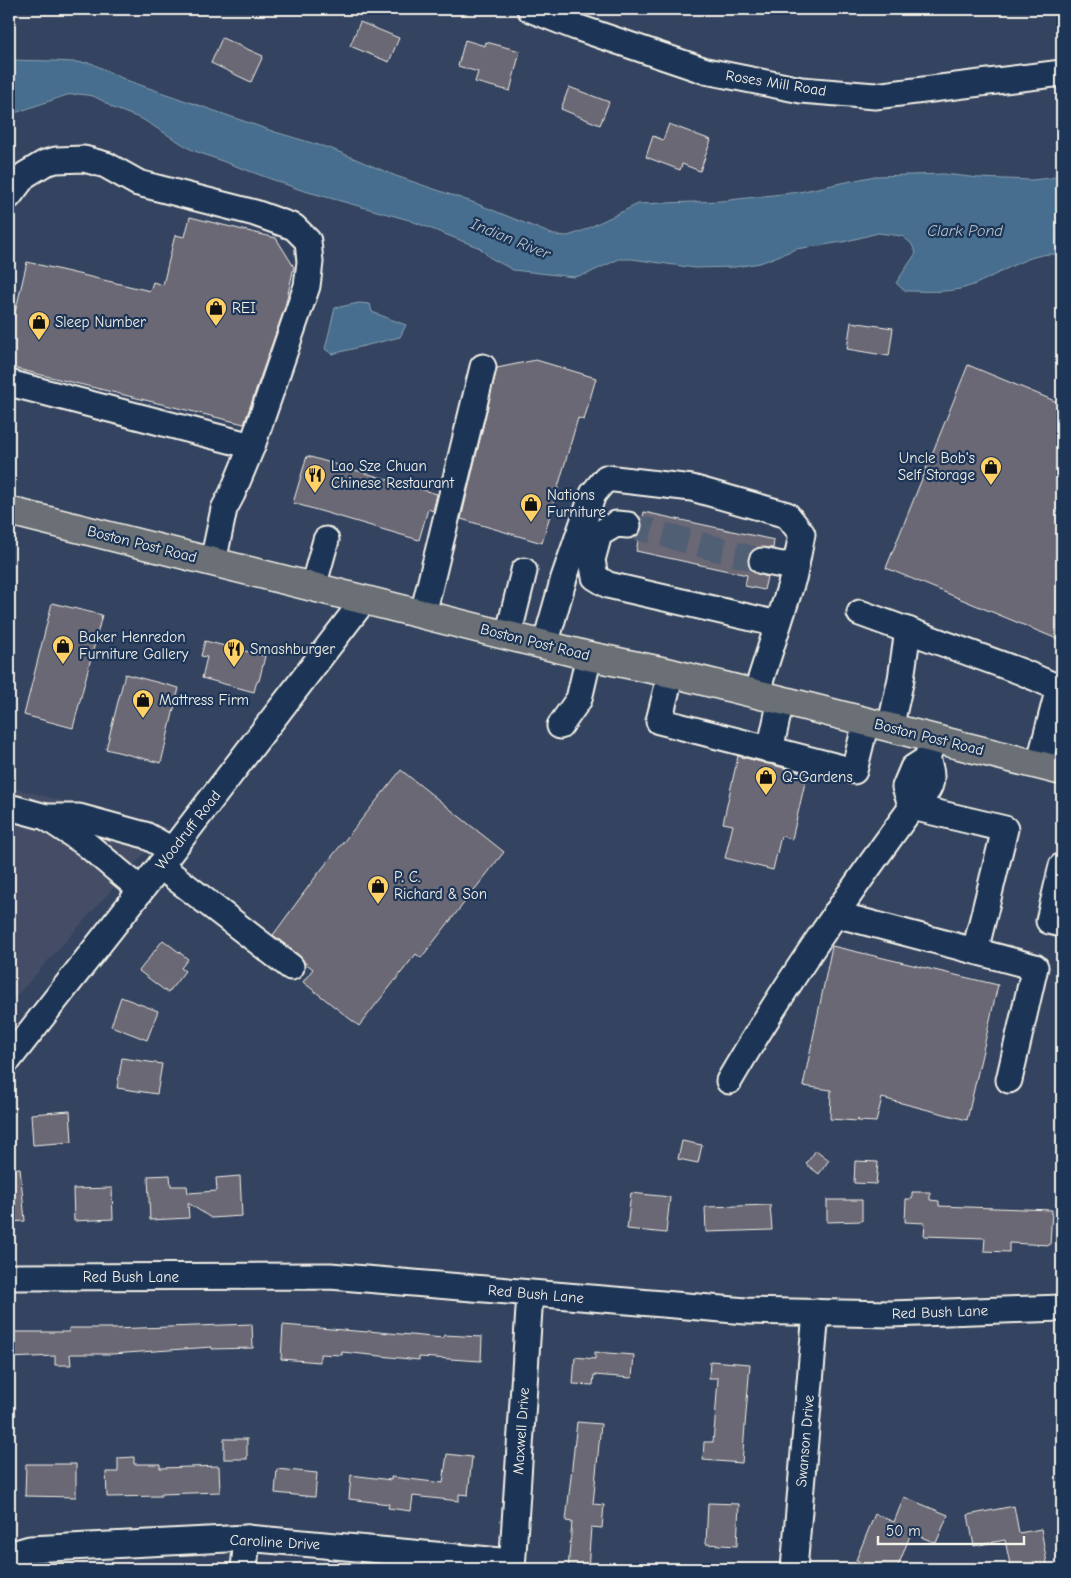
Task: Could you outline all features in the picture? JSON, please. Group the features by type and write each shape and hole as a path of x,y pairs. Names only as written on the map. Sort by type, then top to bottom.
{"main road":[{"name":"Boston Post Road","path":"9,511 588,656 671,673 878,725 930,748 1051,768"}],"street":[{"name":"Roses Mill Road","path":"530,9 706,72 801,90 875,96 1062,73"},
{"path":"9,196 25,175 45,163 69,158 84,159 106,165 138,183 254,213 294,227 308,242 310,262 307,286 252,446 224,509 213,562"},
{"path":"423,614 483,367"},
{"path":"9,383 252,446"},
{"path":"545,645 564,578 593,494 606,478 692,488 787,515 802,534 796,564 778,624 769,697 770,750"},
{"path":"628,525 616,524 600,534 592,560 596,577 608,585 778,624"},
{"path":"313,587 326,540"},
{"path":"762,560 782,565 796,564"},
{"path":"508,636 524,571"},
{"name":"Woodruff Road","path":"9,1059 364,600"},
{"path":"860,613 1022,672 1059,688 1051,768"},
{"path":"671,673 659,721 854,771 901,679 908,630"},
{"path":"560,726 579,699 588,656"},
{"path":"912,807 905,787 913,768 930,748"},
{"path":"9,807 46,816 78,817 145,835 166,858 290,967"},
{"path":"729,1081 758,1031 835,914 912,807"},
{"path":"912,807 1005,829 974,951"},
{"path":"46,816 85,843 141,890"},
{"path":"1062,866 1050,921 1062,924"},
{"path":"835,914 1035,967 1009,1080"},
{"name":"Red Bush Lane","path":"9,1278 330,1276 746,1311 891,1314 1062,1308"},
{"name":"Maxwell Drive","path":"512,1566 530,1294"},
{"name":"Swanson Drive","path":"794,1569 816,1312"},
{"path":"244,1569 247,1538"},
{"name":"Caroline Drive","path":"9,1555 30,1549 247,1538 512,1566"}],"shaded area":[{"path":"9,787 167,828 9,1004"}],"water":[{"name":"Clark Pond","path":"9,60 91,63 126,80 275,132 332,149 396,176 475,203 554,235 568,236 580,232 638,204 721,201 799,192 875,176 944,174 979,178 1031,180 1051,178 1062,173 1062,255 1037,256 976,284 950,291 905,291 896,283 916,253 911,243 902,236 878,233 843,242 796,249 760,263 735,267 695,268 632,259 619,259 587,274 574,277 513,270 489,257 480,248 409,220 301,190 192,150 142,119 113,108 93,96 67,95 9,115"},
{"path":"359,303 370,304 372,312 406,325 400,337 332,354 325,349 335,308"}],"building":[{"path":"360,22 399,38 389,62 350,46"},
{"path":"222,38 263,56 251,82 211,63"},
{"path":"465,40 485,46 486,42 520,51 510,91 475,82 478,72 458,66"},
{"path":"569,87 609,102 600,125 561,109"},
{"path":"669,124 711,140 700,171 682,164 680,170 646,157 653,136 663,140"},
{"path":"190,217 276,238 294,267 285,307 244,424 9,367 9,339 27,262 150,291 153,282 163,285 175,235 185,237"},
{"path":"851,322 893,328 889,356 847,349"},
{"path":"536,360 596,378 584,420 578,418 542,543 461,519 497,368"},
{"name":"Uncle Bob's Self Storage","path":"968,365 1062,404 1062,641 886,568"},
{"path":"307,456 437,494 433,511 428,509 419,540 293,503"},
{"path":"644,512 774,540 773,548 757,548 751,552 748,558 748,565 752,571 767,577 764,590 745,586 747,575 636,551"},
{"name":"Baker Henredon Furniture Gallery","path":"52,603 102,615 73,728 24,715"},
{"name":"Smashburger","path":"205,641 265,656 259,681 257,681 254,692 202,678 207,657 201,656"},
{"name":"Mattress Firm","path":"125,674 179,688 161,763 106,749"},
{"name":"Q-Gardens","path":"738,756 807,774 792,839 781,836 773,870 725,858 733,825 723,823"},
{"name":"P. C. Richard & Son","path":"401,770 504,852 421,958 416,954 359,1026 303,982 313,969 273,935 317,875"},
{"path":"163,940 188,959 181,968 185,971 168,993 139,971"},
{"path":"832,946 998,985 967,1120 882,1098 876,1122 858,1121 858,1119 857,1121 830,1119 831,1090 803,1086"},
{"path":"121,997 158,1011 147,1040 111,1026"},
{"path":"122,1058 162,1064 157,1094 117,1088"},
{"path":"70,1111 72,1142 33,1145 31,1114"},
{"path":"682,1141 702,1145 698,1163 678,1159"},
{"path":"816,1150 829,1160 819,1174 806,1164"},
{"path":"855,1161 878,1162 876,1184 854,1183"},
{"path":"20,1168 25,1221 9,1222 9,1169"},
{"path":"170,1175 171,1186 187,1186 188,1193 217,1191 216,1178 240,1176 242,1216 211,1218 188,1203 189,1218 150,1220 148,1176"},
{"path":"112,1188 113,1219 74,1221 73,1189"},
{"path":"912,1192 930,1192 930,1200 939,1201 939,1206 1052,1210 1050,1245 1009,1243 1009,1252 984,1251 985,1238 924,1236 925,1223 905,1222 906,1199 912,1199"},
{"path":"631,1193 670,1197 666,1233 627,1229"},
{"path":"827,1200 862,1200 862,1221 827,1222"},
{"path":"770,1205 772,1230 706,1232 705,1207"},
{"path":"252,1324 253,1348 212,1349 212,1347 112,1354 70,1354 71,1365 55,1365 55,1356 9,1358 9,1332 69,1332 69,1328 112,1329"},
{"path":"283,1325 443,1338 444,1335 482,1337 481,1361 419,1357 419,1360 342,1352 342,1355 320,1354 320,1362 281,1359"},
{"path":"595,1352 634,1355 632,1378 594,1375 593,1385 573,1384 575,1357 595,1359"},
{"path":"710,1361 750,1364 742,1463 703,1460 704,1442 713,1442 715,1421 718,1378 709,1378"},
{"path":"577,1422 601,1424 593,1504 604,1505 602,1528 591,1527 588,1569 568,1569 572,1522 566,1521"},
{"path":"224,1439 247,1439 247,1459 224,1459"},
{"path":"447,1454 472,1457 468,1495 459,1494 459,1501 413,1496 411,1511 388,1508 389,1504 349,1499 351,1475 391,1480 391,1477 443,1483"},
{"path":"134,1457 134,1464 160,1464 160,1468 219,1466 220,1492 107,1497 106,1472 118,1472 118,1458"},
{"path":"26,1464 76,1464 76,1497 25,1496"},
{"path":"277,1469 317,1473 315,1497 275,1493"},
{"path":"904,1497 948,1515 936,1543 911,1533 897,1569 866,1569 867,1565 856,1560 875,1514 894,1522"},
{"path":"708,1503 739,1504 737,1546 706,1544"},
{"path":"1014,1506 1019,1533 1041,1529 1048,1569 1011,1569 1005,1540 974,1546 968,1515"}],"tunnel":[{"path":"628,525 762,561"}],"place":[{"name":"REI","path":"216,327"},
{"name":"Sleep Number","path":"39,341"},
{"name":"Uncle Bob's Self Storage","path":"991,486"},
{"name":"Lao Sze Chuan Chinese Restaurant","path":"315,494"},
{"name":"Nations Furniture","path":"531,523"},
{"name":"Baker Henredon Furniture Gallery","path":"63,665"},
{"name":"Smashburger","path":"234,668"},
{"name":"Mattress Firm","path":"143,719"},
{"name":"Q-Gardens","path":"766,796"},
{"name":"P. C. Richard & Son","path":"378,905"}],"water label":[{"name":"Indian River","path":"511,238"}]}
